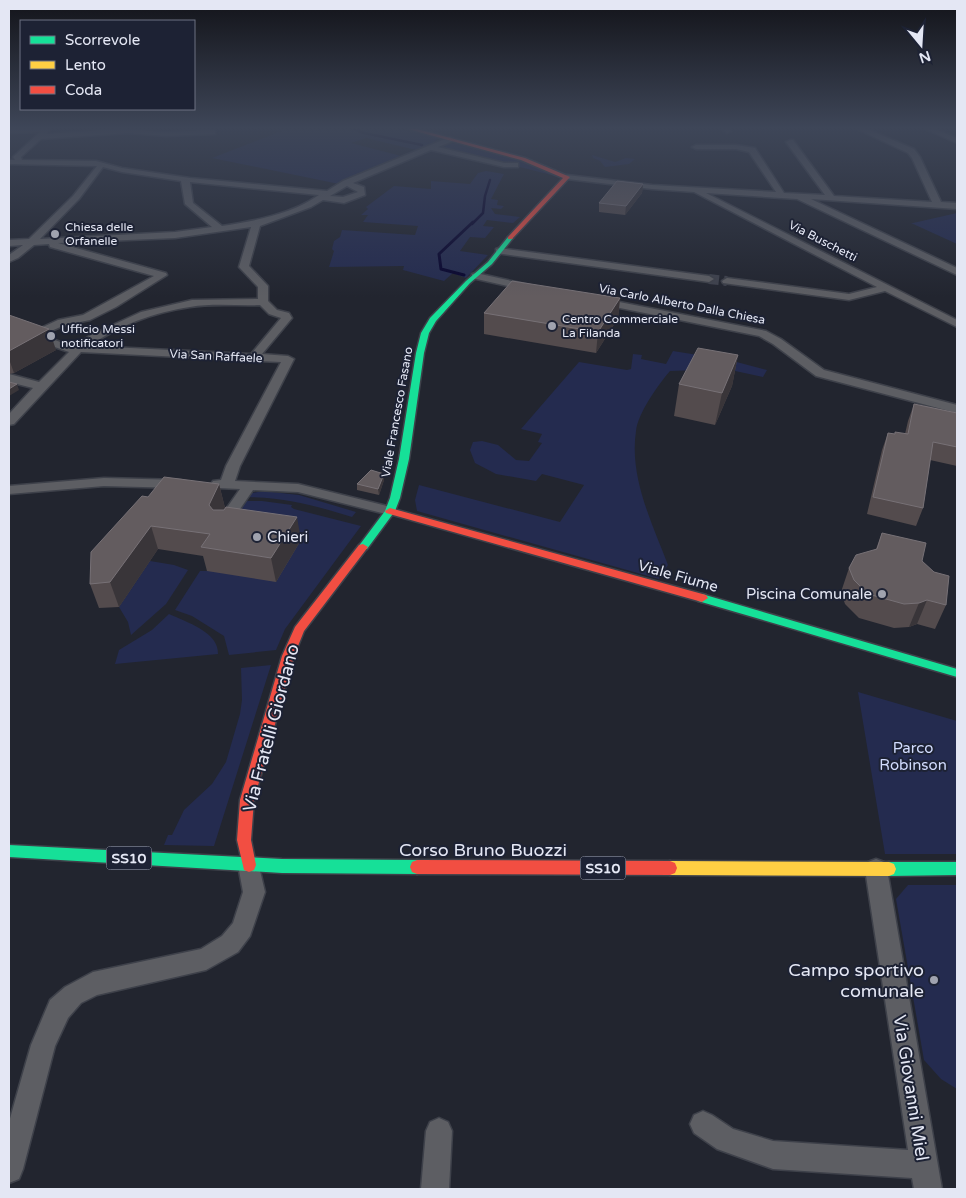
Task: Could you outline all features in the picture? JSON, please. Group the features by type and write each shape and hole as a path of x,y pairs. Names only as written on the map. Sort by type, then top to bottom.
{"street":[{"path":"9,259 37,242 87,185"},
{"path":"185,185 189,204 219,228"},
{"path":"240,185 358,196"},
{"path":"9,243 175,235 256,224 308,205 346,185"},
{"path":"326,194 336,200 358,196 362,193 361,189 351,185"},
{"name":"Viale Francesco Fasano","path":"390,511 397,491 404,459 420,353 425,333 433,320 468,282 490,263 560,185"},
{"path":"627,185 957,206"},
{"path":"775,185 781,194"},
{"path":"822,185 832,198"},
{"path":"929,185 938,205"},
{"name":"Via Buschetti","path":"694,189 957,324"},
{"path":"797,195 807,202 957,272"},
{"path":"254,357 287,318 285,315 273,312 263,302 263,286 244,267 256,224"},
{"path":"32,336 62,322 86,318 112,305 162,274 37,242"},
{"path":"499,251 708,278"},
{"path":"476,276 541,290"},
{"path":"728,281 849,297 887,288"},
{"name":"Via Carlo Alberto Dalla Chiesa","path":"586,298 762,332 774,338 810,368 820,373 957,409"},
{"path":"9,421 42,387 72,349 144,314 192,302 263,302"},
{"name":"Via San Raffaele","path":"9,327 72,349 288,359 233,466 227,484"},
{"path":"9,378 42,387"},
{"path":"9,490 104,482 227,484 298,488 390,511"},
{"path":"224,529 232,509 247,489"},
{"name":"Viale Fiume","path":"390,511 668,588 957,673"},
{"name":"Via Fratelli Giordano","path":"9,1169 44,1045 59,1009 73,995 93,984 206,959 230,944 242,929 254,892 244,840 247,800 288,656 299,630 390,511"},
{"name":"Corso Bruno Buozzi","path":"9,851 249,866 957,869"},
{"name":"Via Giovanni Miel","path":"876,869 926,1177"},
{"path":"703,1124 726,1140 773,1155 926,1177"},
{"path":"435,1189 439,1131"}],"green space":[{"path":"431,185 498,185 491,199 498,200 497,205 504,206 501,209 491,208 495,214 520,217 513,223 487,220 483,226 494,227 485,238 470,237 460,251 488,255 466,278 453,273 444,281 403,270 404,266 329,267 334,251 332,249 334,241 340,237 342,230 415,235 418,226 363,222 368,215 361,215 368,209 366,207 394,186 431,189"},
{"path":"957,213 957,244 911,223 913,223"},
{"path":"673,351 729,360 767,370 763,377 726,369 670,371 654,391 644,408 636,431 636,465 643,500 668,565 659,579 417,511 415,500 419,485 560,522 584,485 542,474 536,481 496,474 475,463 470,450 473,442 482,441 498,445 516,460 529,461 542,443 538,442 542,434 521,429 579,362 627,370 631,369 633,354 642,355 641,359 666,364"},
{"path":"263,491 299,495 356,512 352,517 300,503 247,497 252,493"},
{"path":"244,501 292,505 291,507 294,509 361,526 285,629 276,650 229,655 224,636 192,616 175,610 200,571 207,571"},
{"path":"150,561 174,565 188,570 166,604 131,635 128,622 119,607"},
{"path":"169,614 192,624 207,634 217,646 218,654 115,664 119,650 152,630"},
{"path":"271,665 214,846 164,845 168,835 172,835 184,810 212,784 226,762 240,714 242,700 241,668"},
{"name":"Parco Robinson","path":"858,692 957,721 957,854 885,854"},
{"name":"Campo sportivo comunale","path":"908,885 957,885 957,1089 941,1079 924,1060 896,899"}],"building":[{"path":"614,185 642,185 626,206 599,203"},
{"path":"512,281 620,298 598,332 484,313"},
{"path":"9,315 49,329 9,351"},
{"path":"698,348 738,355 722,393 679,384"},
{"path":"9,382 17,384 9,389"},
{"path":"914,404 957,413 957,447 933,442 923,508 873,497 888,433 908,434"},
{"path":"371,470 384,474 378,489 357,484"},
{"path":"164,477 219,484 209,505 213,510 224,510 226,507 297,517 271,558 201,547 210,534 151,526 110,582 90,584 91,552 142,496 148,497"},
{"path":"882,533 926,543 922,561 934,572 949,576 946,605 927,600 919,603 904,604 868,594 854,580 849,568 856,555 877,549"}],"waterway":[{"path":"472,224 483,213 488,185"},
{"path":"464,275 441,269 439,254 473,222"}],"tunnel":[{"path":"709,279 727,281"}],"traffic: fast":[{"path":"363,547 390,511 395,498 404,459 420,353 425,333 433,320 468,282 490,263 510,238"},
{"path":"702,598 957,673"},
{"path":"9,851 282,866 417,867"},
{"path":"889,869 957,869"}],"traffic: slow":[{"path":"670,868 889,869"}],"traffic: jam":[{"path":"510,238 560,185"},
{"path":"390,511 702,598"},
{"path":"249,865 244,840 247,800 288,656 299,630 363,547"},
{"path":"417,867 670,868"}],"place":[{"name":"Chiesa delle Orfanelle","path":"55,234"},
{"name":"Centro Commerciale La Filanda","path":"552,326"},
{"name":"Ufficio Messi notificatori","path":"51,336"},
{"name":"Chieri","path":"257,537"},
{"name":"Piscina Comunale","path":"882,594"},
{"name":"Campo sportivo comunale","path":"934,980"}]}
